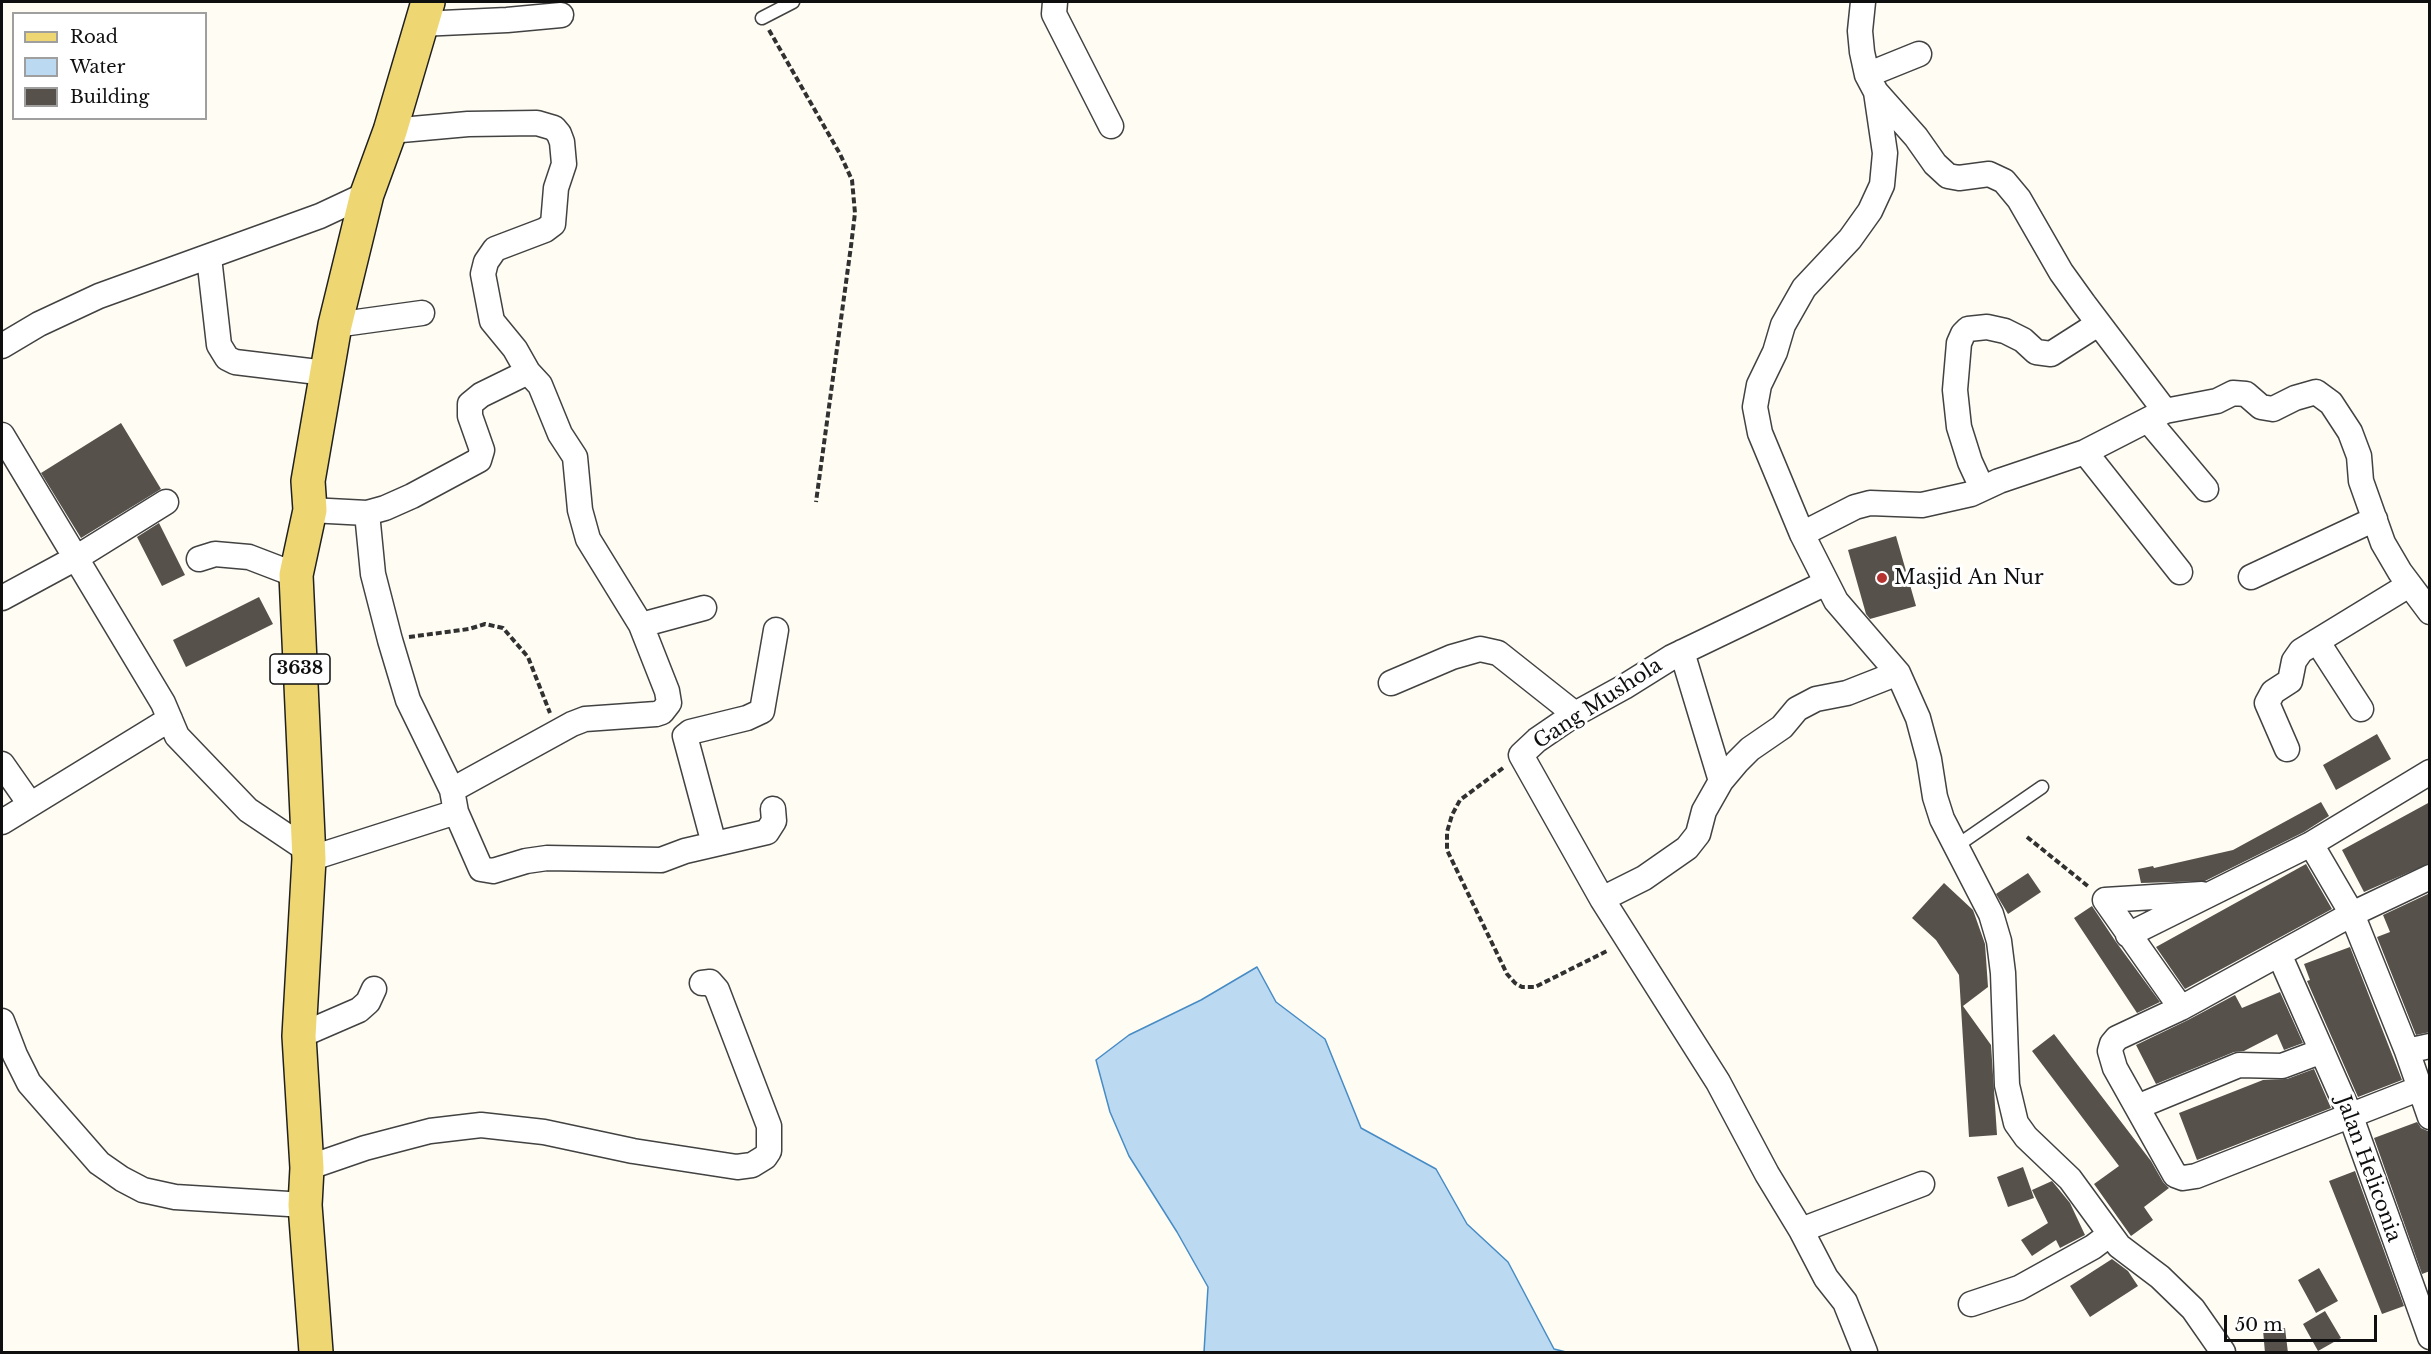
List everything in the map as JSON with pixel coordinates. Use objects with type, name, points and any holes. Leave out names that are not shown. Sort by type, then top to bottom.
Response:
[{"type":"main road","name":"3638","points":[[316,1353],[305,1204],[307,1168],[299,1036],[309,855],[296,575],[310,510],[308,481],[335,325],[367,194],[390,131],[424,13]]},
{"type":"street","points":[[1055,2],[1054,14],[1111,126]]},
{"type":"street","points":[[1863,2],[1860,31],[1885,153],[1882,185],[1870,211],[1857,230],[1804,288],[1783,324],[1775,352],[1759,385],[1755,407],[1760,433],[1802,534],[1836,601],[1898,673],[1918,718],[1929,759],[1935,796],[1955,847],[1991,914],[1999,941],[2007,1085],[2016,1123],[2026,1137],[2070,1179],[2109,1235],[2138,1262],[2160,1276],[2193,1309],[2223,1353]]},
{"type":"street","points":[[424,13],[507,20],[561,15]]},
{"type":"street","points":[[1872,83],[1919,54]]},
{"type":"street","points":[[1872,83],[1935,164],[1948,176],[1959,178],[1989,174],[2004,181],[2019,199],[2061,272],[2098,324],[2206,489]]},
{"type":"street","points":[[2,435],[163,703],[177,736],[248,810],[309,855],[454,801],[520,751],[572,724],[585,719],[656,714],[666,708],[669,703],[667,691],[641,625],[588,539],[580,510],[575,457],[560,434],[540,385],[492,321],[483,274],[486,262],[495,249],[545,230],[553,224],[556,188],[564,164],[559,134],[554,128],[537,123],[468,123],[390,131]]},
{"type":"street","points":[[5,335],[99,296],[320,216],[367,194]]},
{"type":"street","points":[[209,257],[219,345],[227,358],[235,362],[326,373]]},
{"type":"street","points":[[335,325],[422,313]]},
{"type":"street","points":[[1982,488],[1970,462],[1958,417],[1954,390],[1959,343],[1963,334],[1968,329],[1987,327],[2023,340],[2036,352],[2051,354],[2098,324]]},
{"type":"street","points":[[310,510],[368,513],[385,508],[479,460],[482,450],[470,416],[470,404],[481,395],[528,372]]},
{"type":"street","points":[[1802,534],[1855,507],[1870,503],[1922,505],[1971,494],[1982,488],[2085,452],[2157,416],[2217,401],[2233,393],[2246,394],[2261,406],[2273,409],[2295,398],[2316,392],[2331,403],[2350,432],[2359,456],[2361,481],[2384,543],[2409,585],[2430,612]]},
{"type":"street","points":[[2085,452],[2180,572]]},
{"type":"street","points":[[2,598],[76,558],[166,502]]},
{"type":"street","points":[[368,513],[373,574],[408,700],[454,801],[481,869],[493,871],[526,861],[547,858],[661,860],[714,844],[767,832],[774,821],[772,809]]},
{"type":"street","points":[[2251,577],[2375,519]]},
{"type":"street","points":[[199,559],[215,554],[249,557],[296,575]]},
{"type":"street","name":"Gang Mushola","points":[[1826,583],[1682,652],[1575,714],[1537,740],[1521,755],[1602,899],[1718,1082],[1826,1278],[1845,1302],[1865,1353]]},
{"type":"street","points":[[2287,749],[2267,703],[2272,692],[2290,681],[2294,662],[2301,651],[2409,585]]},
{"type":"street","points":[[641,625],[704,608]]},
{"type":"street","points":[[714,844],[685,736],[690,732],[747,718],[762,711],[776,630]]},
{"type":"street","points":[[2317,641],[2361,709]]},
{"type":"street","points":[[1391,683],[1452,657],[1480,649],[1498,653],[1575,714]]},
{"type":"street","points":[[1682,652],[1721,781]]},
{"type":"street","points":[[1602,899],[1644,878],[1687,848],[1698,834],[1704,811],[1721,781],[1737,762],[1782,727],[1797,709],[1816,699],[1847,693],[1898,673]]},
{"type":"street","points":[[2,822],[170,719]]},
{"type":"street","points":[[2,764],[30,804]]},
{"type":"street","points":[[2128,935],[2311,844],[2430,772]]},
{"type":"street","points":[[2311,844],[2352,914],[2421,1054],[2418,1089],[2430,1118]]},
{"type":"street","points":[[2418,1089],[2196,1176],[2183,1179],[2175,1175],[2111,1060],[2110,1051],[2117,1038],[2181,1008],[2352,914],[2430,877]]},
{"type":"street","points":[[2181,1008],[2105,900],[2212,893]]},
{"type":"street","name":"Jalan Heliconia","points":[[2279,954],[2420,1285],[2430,1336]]},
{"type":"street","points":[[307,1168],[365,1148],[430,1131],[481,1125],[544,1132],[633,1151],[737,1167],[752,1165],[765,1157],[769,1151],[769,1126],[717,990],[710,982],[702,983]]},
{"type":"street","points":[[299,1036],[359,1010],[368,1002],[374,990]]},
{"type":"street","points":[[2,1021],[29,1083],[99,1163],[122,1179],[143,1190],[175,1197],[305,1204]]},
{"type":"street","points":[[2137,1107],[2239,1065],[2282,1066],[2322,1051]]},
{"type":"street","points":[[1801,1230],[1922,1184]]},
{"type":"street","points":[[1971,1304],[2019,1288],[2093,1247],[2109,1235]]},
{"type":"lane","points":[[762,18],[793,2]]},
{"type":"lane","points":[[1955,847],[2042,786]]},
{"type":"path","points":[[762,18],[840,154],[852,180],[855,213],[816,502]]},
{"type":"path","points":[[390,640],[469,629],[485,624],[503,628],[528,657],[558,733]]},
{"type":"path","points":[[1521,755],[1460,800],[1447,832],[1447,850],[1507,974],[1522,987],[1535,987],[1629,940]]},
{"type":"path","points":[[2027,837],[2105,900]]},
{"type":"water","points":[[1257,967],[1276,1002],[1325,1039],[1361,1128],[1436,1169],[1467,1224],[1508,1262],[1554,1349],[1566,1352],[1204,1352],[1208,1287],[1177,1232],[1129,1156],[1110,1112],[1096,1060],[1129,1035],[1201,1000]]},
{"type":"building","points":[[121,423],[161,489],[81,538],[41,473]]},
{"type":"building","points":[[159,523],[185,575],[162,586],[137,537]]},
{"type":"building","name":"Masjid An Nur","points":[[1896,536],[1916,606],[1870,619],[1866,614],[1848,550]]},
{"type":"building","points":[[259,597],[273,624],[186,667],[173,640]]},
{"type":"building","points":[[2377,734],[2391,759],[2336,790],[2323,765]]},
{"type":"building","points":[[2321,802],[2329,816],[2304,832],[2205,881],[2141,883],[2138,869],[2153,866],[2154,868],[2233,850]]},
{"type":"building","points":[[2430,802],[2430,863],[2364,892],[2342,850]]},
{"type":"building","points":[[2306,864],[2332,909],[2185,989],[2156,947]]},
{"type":"building","points":[[2028,873],[2041,892],[2008,914],[1996,894]]},
{"type":"building","points":[[1944,883],[1973,910],[1985,944],[1988,987],[1963,1006],[1991,1045],[1997,1135],[1969,1137],[1959,975],[1936,940],[1912,918]]},
{"type":"building","points":[[2430,893],[2430,1032],[2416,1035],[2377,937],[2390,932],[2383,915]]},
{"type":"building","points":[[2092,906],[2160,1002],[2137,1013],[2074,918]]},
{"type":"building","points":[[2350,947],[2402,1080],[2358,1097],[2307,981],[2310,980],[2304,964]]},
{"type":"building","points":[[2280,992],[2303,1043],[2284,1050],[2277,1034],[2244,1051],[2234,1052],[2156,1084],[2136,1045],[2235,995],[2242,1008]]},
{"type":"building","points":[[2054,1034],[2169,1188],[2144,1207],[2153,1220],[2131,1236],[2094,1184],[2119,1166],[2032,1051]]},
{"type":"building","points":[[2314,1069],[2331,1108],[2197,1160],[2179,1113],[2263,1080],[2287,1079]]},
{"type":"building","points":[[2417,1122],[2421,1128],[2430,1132],[2430,1271],[2422,1274],[2374,1138]]},
{"type":"building","points":[[2023,1167],[2034,1198],[2008,1207],[1997,1177]]},
{"type":"building","points":[[2355,1171],[2404,1306],[2382,1314],[2329,1181]]},
{"type":"building","points":[[2052,1181],[2070,1203],[2085,1235],[2060,1248],[2056,1240],[2032,1256],[2021,1240],[2048,1223],[2032,1190]]},
{"type":"building","points":[[2112,1259],[2128,1271],[2138,1286],[2090,1317],[2070,1286]]},
{"type":"building","points":[[2319,1268],[2338,1301],[2316,1313],[2298,1280]]},
{"type":"building","points":[[2325,1311],[2341,1338],[2318,1351],[2303,1324]]},
{"type":"building","points":[[2285,1328],[2288,1353],[2265,1353],[2263,1330]]},
{"type":"place","name":"Masjid An Nur","points":[[1882,578]]}]
